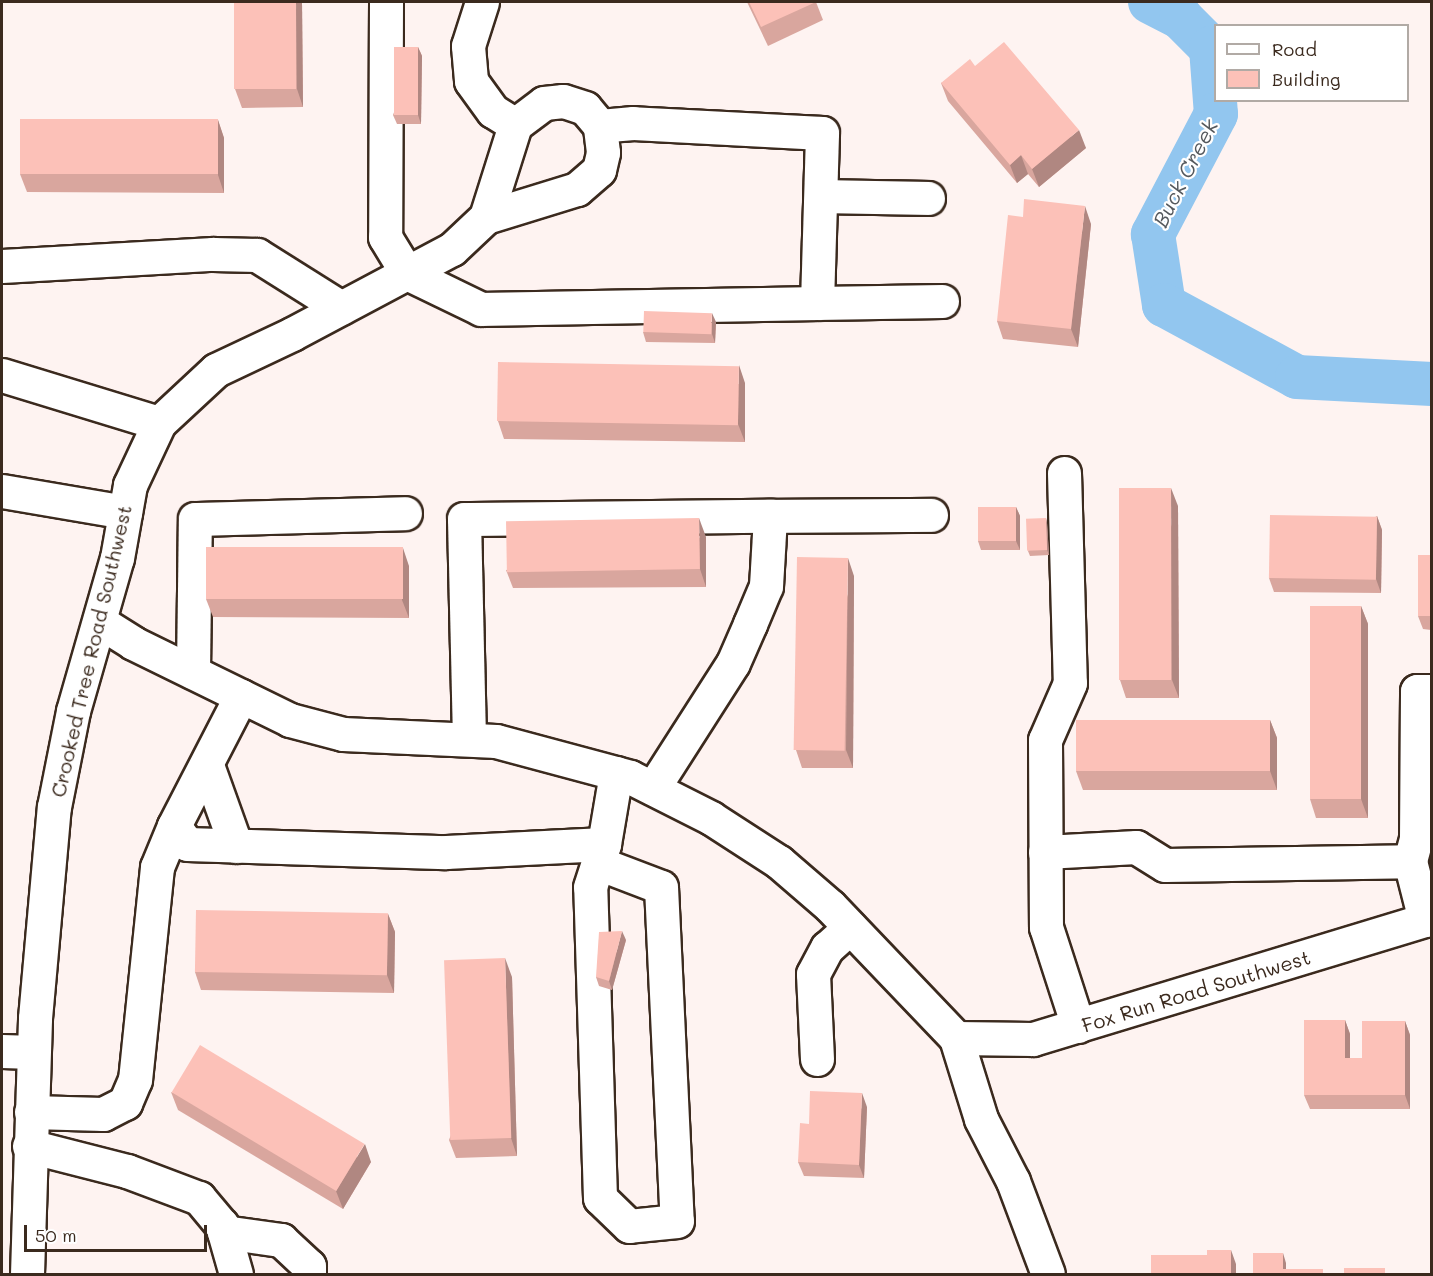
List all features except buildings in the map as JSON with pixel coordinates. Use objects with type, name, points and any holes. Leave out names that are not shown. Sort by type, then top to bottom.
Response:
[{"type":"street","points":[[386,2],[385,237],[407,273],[481,309],[942,301]]},
{"type":"street","points":[[482,2],[468,45],[471,81],[493,111],[515,125],[544,103],[563,101],[585,108],[600,126],[633,123],[822,133],[817,303]]},
{"type":"street","name":"Crooked Tree Road Southwest","points":[[486,217],[515,125]]},
{"type":"street","name":"Crooked Tree Road Southwest","points":[[27,1275],[31,1112],[17,1052],[54,807],[73,711],[99,622],[130,486],[159,423],[216,369],[341,308],[452,249],[486,217],[577,189],[599,170],[603,152],[600,126]]},
{"type":"street","points":[[820,196],[928,198]]},
{"type":"street","points":[[2,266],[213,254],[257,255],[341,308]]},
{"type":"street","points":[[2,375],[159,423]]},
{"type":"street","points":[[1064,472],[1070,683],[1045,740],[1046,927],[1078,1026]]},
{"type":"street","points":[[2,491],[125,512]]},
{"type":"street","points":[[193,672],[195,519],[405,513]]},
{"type":"street","points":[[653,788],[734,663],[766,586],[770,516]]},
{"type":"street","points":[[469,739],[465,519],[931,516]]},
{"type":"street","points":[[99,622],[290,720],[343,734],[495,741],[616,773],[653,788],[711,818],[779,862],[850,927],[956,1038],[981,1119],[1012,1180],[1048,1275]]},
{"type":"street","points":[[1428,919],[1419,844],[1417,692],[1431,691]]},
{"type":"street","points":[[31,1112],[103,1114],[125,1103],[135,1080],[157,867],[174,826],[242,696]]},
{"type":"street","points":[[207,765],[236,846]]},
{"type":"street","points":[[174,826],[187,844],[446,852],[601,853],[661,887],[677,1221],[629,1226],[600,1198],[590,887],[601,853],[616,773]]},
{"type":"street","points":[[1045,852],[1136,847],[1165,865],[1419,844]]},
{"type":"street","name":"Fox Run Road Southwest","points":[[956,1038],[1033,1039],[1428,919]]},
{"type":"street","points":[[817,1059],[813,974],[827,948],[850,927]]},
{"type":"street","points":[[29,1146],[127,1171],[198,1198],[224,1232],[236,1275]]},
{"type":"street","points":[[224,1232],[281,1240],[309,1266],[309,1275]]},
{"type":"waterway","name":"Buck Creek","points":[[1150,2],[1181,18],[1211,48],[1214,88]]},
{"type":"waterway","name":"Buck Creek","points":[[1215,102],[1216,114],[1153,234],[1164,305],[1297,377],[1432,384]]}]
